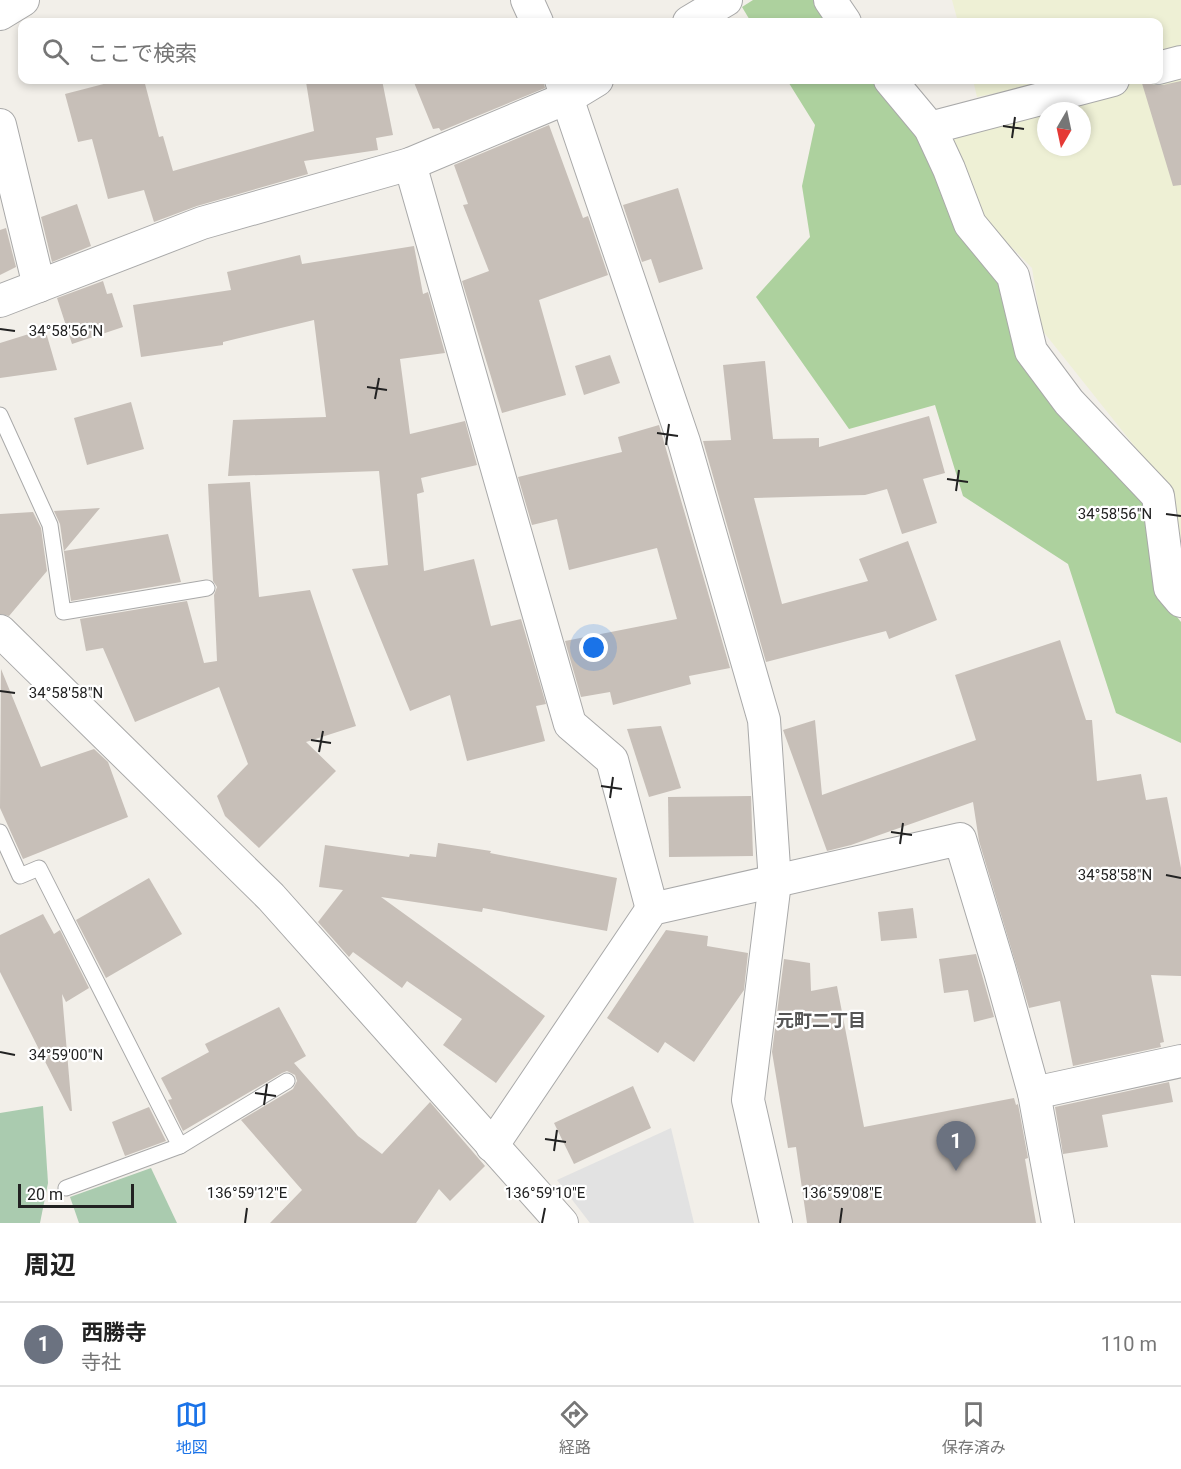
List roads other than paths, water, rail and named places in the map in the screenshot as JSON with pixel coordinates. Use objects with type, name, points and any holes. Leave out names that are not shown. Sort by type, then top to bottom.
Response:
[{"type":"street","points":[[0,14],[23,0]]},
{"type":"street","points":[[527,0],[535,18]]},
{"type":"street","points":[[696,18],[726,0]]},
{"type":"street","points":[[830,0],[842,18]]},
{"type":"street","points":[[1163,67],[1181,62]]},
{"type":"street","points":[[0,301],[202,223],[410,164],[565,88],[581,84]]},
{"type":"street","points":[[893,84],[930,128],[970,224],[1013,276],[1031,351],[1069,402],[1158,496],[1170,588],[1181,601]]},
{"type":"street","points":[[930,128],[1098,84]]},
{"type":"street","points":[[565,88],[684,442],[764,720],[776,882],[748,1100],[776,1223]]},
{"type":"street","points":[[0,125],[39,285]]},
{"type":"street","points":[[410,164],[570,724],[612,760],[652,909]]},
{"type":"street","points":[[0,631],[271,897],[562,1223]]},
{"type":"street","points":[[492,1146],[652,909],[960,840],[1034,1093],[1058,1223]]},
{"type":"street","points":[[1034,1093],[1181,1061]]},
{"type":"lane","points":[[0,415],[50,525],[63,612],[207,588]]},
{"type":"lane","points":[[0,832],[20,876],[39,868],[180,1146]]},
{"type":"lane","points":[[66,1188],[180,1146],[287,1081]]},
{"type":"place","name":"西勝寺","points":[[956,1171]]},
{"type":"district","name":"元町二丁目","points":[[821,1021]]}]
